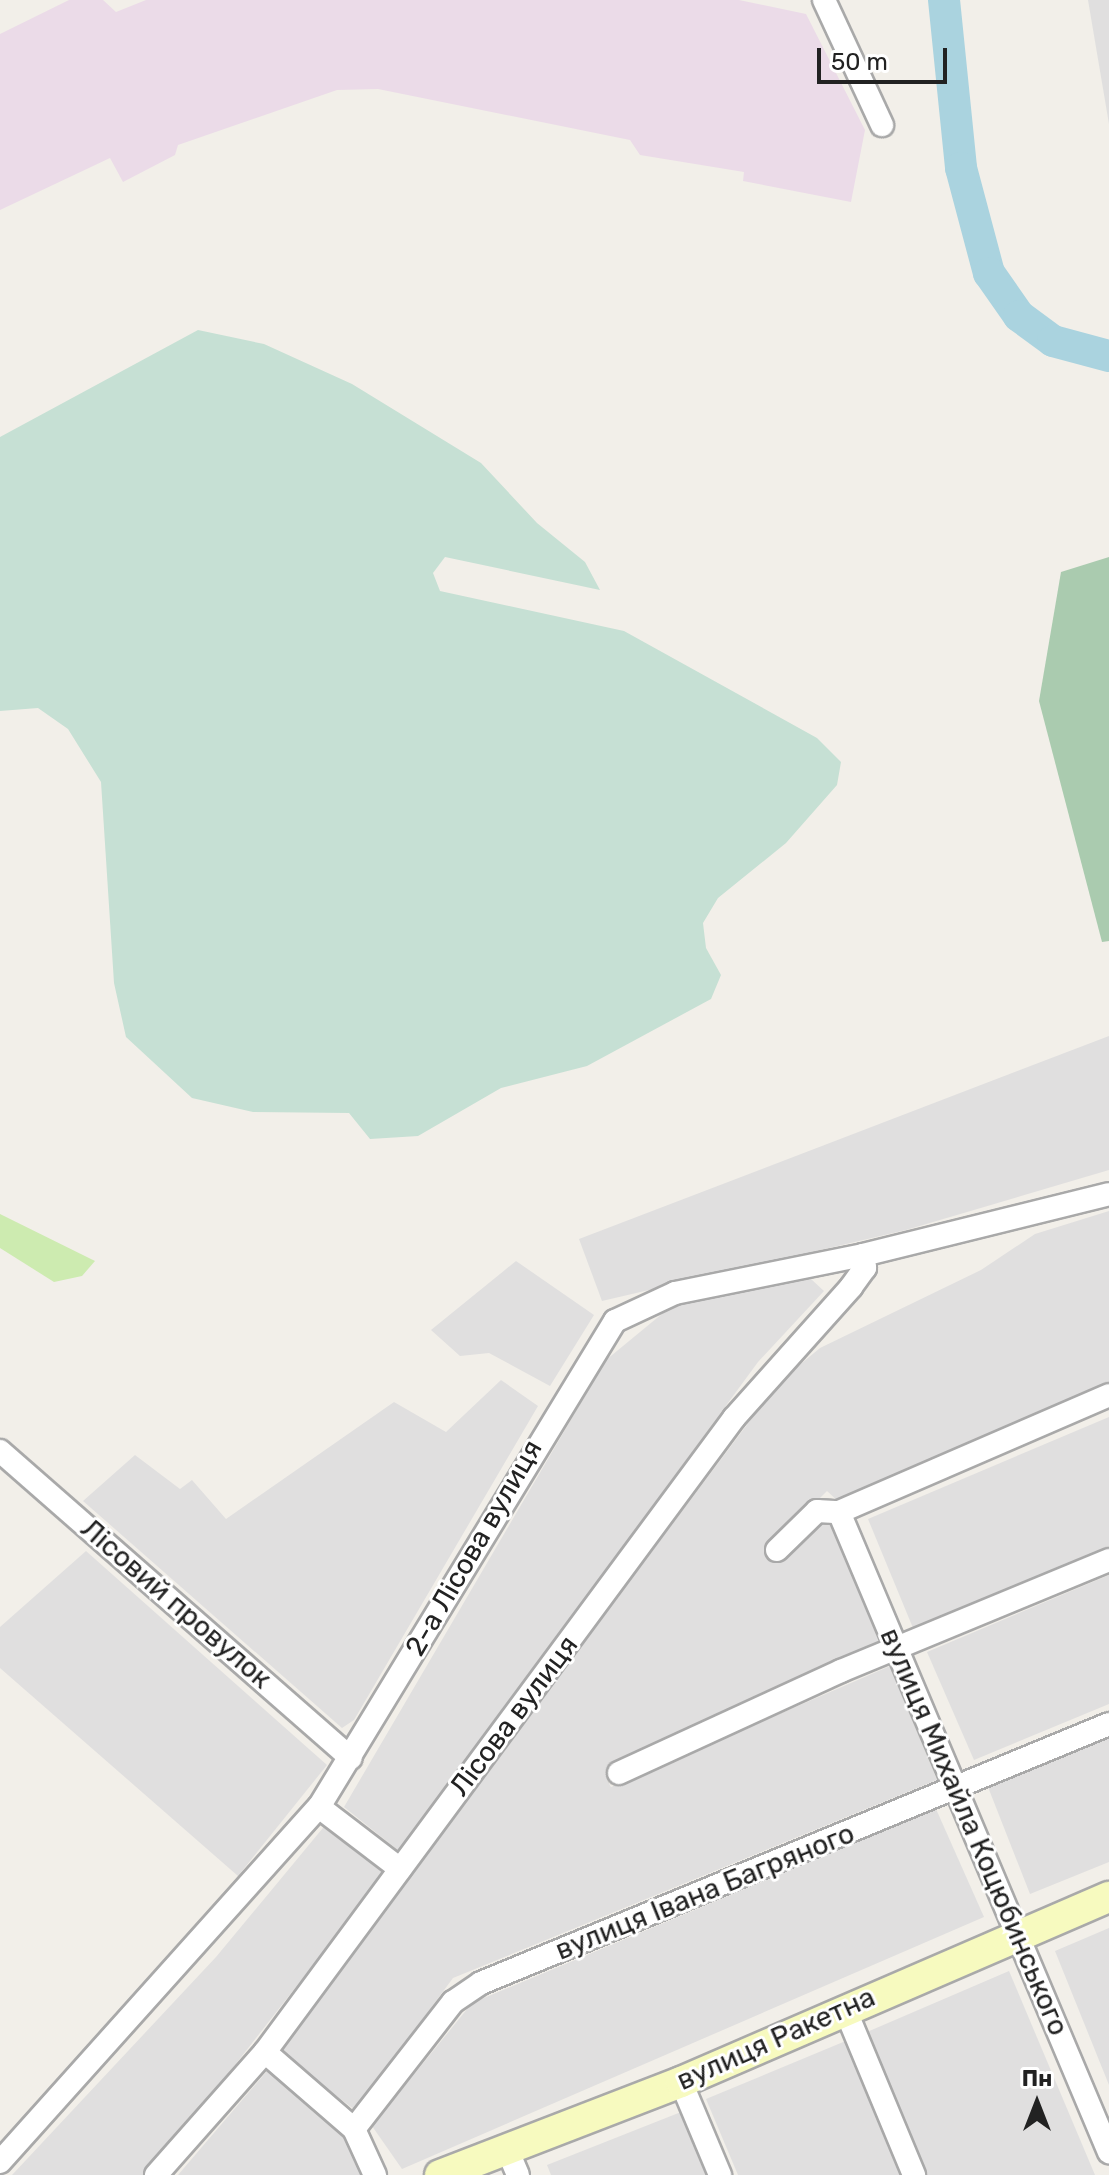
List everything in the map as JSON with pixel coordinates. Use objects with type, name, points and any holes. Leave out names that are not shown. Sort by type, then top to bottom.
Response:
[{"type":"street","points":[[824,0],[882,125]]},
{"type":"street","name":"2-а Лісова вулиця","points":[[0,2162],[319,1807],[351,1758],[558,1405],[615,1321],[675,1293],[863,1255],[1109,1194]]},
{"type":"street","name":"Лісова вулиця","points":[[156,2175],[265,2052],[734,1418],[851,1287],[865,1268],[863,1255]]},
{"type":"street","points":[[777,1550],[811,1514],[839,1512],[1109,1395]]},
{"type":"street","name":"Лісовий провулок","points":[[0,1451],[351,1758]]},
{"type":"street","name":"вулиця Михайла Коцюбинського","points":[[839,1512],[1109,2152]]},
{"type":"street","points":[[619,1773],[897,1648],[1109,1560]]},
{"type":"street","name":"вулиця Івана Багряного","points":[[354,2129],[464,1992],[957,1790],[1109,1724]]},
{"type":"street","points":[[319,1807],[400,1869]]},
{"type":"street","name":"вулиця Ракетна","points":[[440,2175],[512,2162],[845,2009],[1109,1897]]},
{"type":"street","points":[[845,2009],[914,2175]]},
{"type":"street","points":[[265,2052],[354,2129],[375,2175]]},
{"type":"street","points":[[681,2082],[720,2175]]},
{"type":"shaded area","points":[[69,0],[103,0],[116,12],[146,0],[739,0],[806,14],[865,130],[851,202],[743,181],[744,172],[640,155],[630,140],[378,89],[337,90],[178,145],[175,155],[123,182],[110,158],[0,210],[0,34]]},
{"type":"shaded area","points":[[1088,0],[1109,0],[1109,124]]},
{"type":"shaded area","points":[[1109,1036],[1109,1170],[906,1230],[602,1301],[579,1239]]},
{"type":"shaded area","points":[[1109,1211],[1109,1386],[840,1503],[827,1491],[767,1551],[824,1519],[833,1527],[882,1643],[623,1759],[607,1780],[611,1787],[890,1666],[937,1780],[453,1978],[355,2110],[277,2051],[779,1382],[820,1348],[981,1270],[1035,1234]]},
{"type":"shaded area","points":[[516,1261],[594,1315],[550,1386],[489,1353],[460,1356],[431,1330]]},
{"type":"shaded area","points":[[811,1279],[824,1291],[758,1362],[399,1851],[344,1807],[606,1360],[674,1304]]},
{"type":"shaded area","points":[[501,1380],[538,1406],[354,1720],[342,1728],[83,1501],[135,1455],[180,1489],[192,1480],[226,1519],[394,1402],[446,1432]]},
{"type":"shaded area","points":[[1109,1417],[1109,1546],[913,1628],[868,1519]]},
{"type":"shaded area","points":[[86,1551],[327,1765],[238,1876],[0,1668],[0,1627]]},
{"type":"shaded area","points":[[1109,1575],[1109,1704],[974,1760],[927,1652]]},
{"type":"shaded area","points":[[1109,1736],[1109,1862],[1030,1894],[988,1787]]},
{"type":"shaded area","points":[[936,1809],[984,1917],[402,2169],[372,2126],[472,2003]]},
{"type":"shaded area","points":[[327,1823],[388,1869],[149,2175],[12,2175],[216,1957]]},
{"type":"shaded area","points":[[1109,1928],[1109,2085],[1055,1951]]},
{"type":"shaded area","points":[[1009,1971],[1095,2175],[927,2175],[867,2032]]},
{"type":"shaded area","points":[[848,2040],[904,2175],[738,2175],[706,2099]]},
{"type":"shaded area","points":[[267,2071],[339,2127],[363,2175],[178,2175]]},
{"type":"shaded area","points":[[681,2112],[708,2175],[551,2175],[547,2165]]},
{"type":"green space","points":[[198,330],[264,344],[352,384],[481,463],[537,523],[585,562],[600,590],[445,557],[433,573],[440,591],[624,631],[817,738],[841,762],[837,785],[786,843],[718,898],[703,923],[706,948],[721,975],[711,999],[587,1066],[501,1088],[418,1136],[370,1139],[349,1113],[253,1112],[192,1098],[126,1037],[114,983],[101,782],[68,729],[38,708],[0,711],[0,437]]},
{"type":"green space","points":[[1109,557],[1109,941],[1102,942],[1039,701],[1061,572]]},
{"type":"green space","points":[[0,1214],[95,1261],[82,1276],[54,1282],[0,1248]]},
{"type":"waterway","points":[[944,0],[961,168],[989,273],[1019,316],[1053,341],[1109,356]]}]
